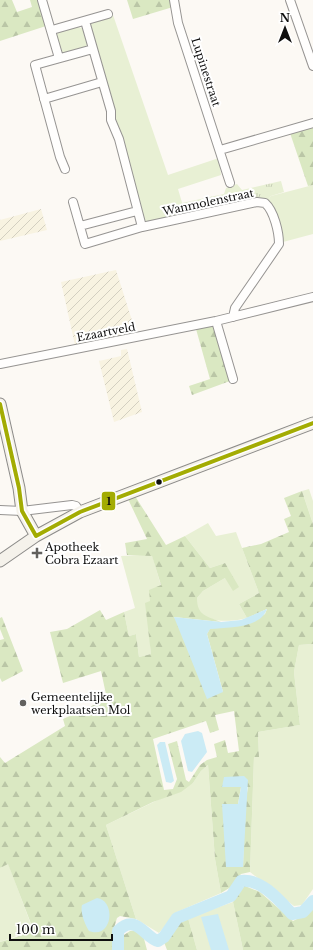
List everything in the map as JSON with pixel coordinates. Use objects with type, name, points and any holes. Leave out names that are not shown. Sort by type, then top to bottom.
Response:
[{"type":"main road","points":[[0,404],[19,488],[22,511],[36,536]]},
{"type":"main road","points":[[0,561],[36,536],[80,512],[313,423]]},
{"type":"street","points":[[42,0],[59,58]]},
{"type":"street","name":"Lupinestraat","points":[[174,0],[178,24],[230,183]]},
{"type":"street","points":[[290,0],[313,66]]},
{"type":"street","points":[[52,30],[108,14]]},
{"type":"street","points":[[85,21],[111,111],[111,120],[118,139],[142,227]]},
{"type":"street","points":[[65,169],[60,157],[35,65],[93,49]]},
{"type":"street","points":[[44,99],[102,82]]},
{"type":"street","points":[[220,150],[313,123]]},
{"type":"street","name":"Wanmolenstraat","points":[[73,202],[85,244],[142,227],[257,202],[265,203],[269,206],[279,239],[277,248],[239,302],[233,317]]},
{"type":"street","points":[[80,226],[137,211]]},
{"type":"street","name":"Ezaartveld","points":[[0,364],[216,321],[313,297]]},
{"type":"street","points":[[216,321],[233,379]]},
{"type":"street","points":[[0,510],[22,511],[72,505],[76,506],[80,512]]},
{"type":"shaded area","points":[[41,209],[47,230],[0,241],[0,220]]},
{"type":"shaded area","points":[[116,270],[136,333],[75,345],[61,282]]},
{"type":"shaded area","points":[[127,349],[142,412],[114,422],[99,361],[121,356],[121,350]]},
{"type":"green space","points":[[0,0],[12,0],[17,12],[32,7],[30,0],[38,0],[46,26],[0,41]]},
{"type":"green space","points":[[127,0],[170,0],[173,7],[133,19]]},
{"type":"green space","points":[[113,15],[168,175],[219,158],[221,175],[178,189],[186,216],[147,223],[144,219],[88,23]]},
{"type":"green space","points":[[76,27],[82,28],[88,41],[87,45],[74,52],[67,53],[60,51],[57,34],[60,31]]},
{"type":"green space","points":[[313,126],[313,185],[308,186],[290,133]]},
{"type":"green space","points":[[281,181],[284,192],[271,196],[267,201],[261,198],[186,216],[182,203],[224,194],[226,188],[237,184],[242,190]]},
{"type":"green space","points":[[313,185],[313,234],[283,242],[282,231],[277,214],[271,204],[267,201],[271,196]]},
{"type":"green space","points":[[213,325],[230,381],[192,395],[189,386],[210,379],[196,329]]},
{"type":"green space","points":[[309,489],[313,501],[313,524],[302,491]]},
{"type":"green space","points":[[302,491],[313,524],[313,644],[299,645],[294,672],[300,725],[258,732],[259,757],[254,757],[250,872],[241,874],[231,887],[221,893],[215,859],[208,765],[201,771],[193,783],[181,792],[153,802],[106,825],[136,919],[120,916],[117,918],[114,928],[113,950],[0,950],[0,942],[20,936],[33,929],[8,864],[0,868],[0,757],[5,763],[65,726],[63,719],[107,699],[101,671],[63,683],[50,632],[67,629],[100,610],[106,620],[124,612],[129,636],[136,634],[139,657],[151,654],[145,603],[150,601],[149,590],[161,585],[152,556],[127,555],[125,543],[147,539],[128,499],[135,496],[166,545],[185,536],[210,568],[225,563],[239,587],[233,591],[225,578],[203,591],[197,598],[197,604],[201,612],[207,617],[221,622],[174,617],[223,692],[207,634],[210,628],[239,625],[252,621],[265,614],[267,609],[247,618],[239,604],[259,593],[242,548],[261,544],[289,532],[284,519],[291,516],[284,498]],"holes":[[[234,711],[239,751],[228,753],[225,740],[214,744],[217,757],[207,760],[200,765],[189,782],[186,780],[177,741],[168,744],[177,779],[173,789],[164,790],[153,739],[206,721],[210,733],[219,730],[215,715]],[[241,787],[248,787],[245,805],[243,866],[222,804],[238,804]]]},
{"type":"green space","points":[[208,523],[216,536],[236,532],[259,593],[239,604],[247,618],[227,621],[212,619],[200,613],[197,608],[197,598],[203,591],[225,578],[225,563],[210,568],[185,536]]},
{"type":"green space","points":[[152,555],[161,586],[150,601],[149,629],[151,654],[139,657],[136,634],[129,636],[124,612],[135,608],[121,556]]},
{"type":"green space","points":[[2,617],[23,671],[2,682],[0,678],[0,640],[4,639],[0,629],[0,618]]},
{"type":"green space","points":[[313,644],[313,889],[302,905],[294,906],[250,872],[254,757],[259,757],[258,732],[300,725],[294,672],[299,645]]},
{"type":"green space","points":[[208,765],[215,859],[221,893],[177,912],[159,933],[136,919],[106,825],[193,783],[201,771]]},
{"type":"green space","points":[[8,863],[33,930],[0,942],[0,868]]},
{"type":"green space","points":[[245,886],[260,892],[293,921],[305,915],[313,908],[313,950],[243,950],[233,902],[240,888]]},
{"type":"green space","points":[[233,902],[243,950],[197,950],[188,918]]},
{"type":"green space","points":[[188,918],[197,950],[167,950],[164,942],[180,923]]},
{"type":"green space","points":[[138,930],[143,935],[147,950],[123,950],[124,935],[130,931]]},
{"type":"water","points":[[267,609],[263,616],[250,624],[210,629],[207,634],[223,692],[207,699],[174,617],[221,622],[241,620]]},
{"type":"water","points":[[198,731],[202,733],[207,752],[192,772],[188,771],[181,741],[185,734]]},
{"type":"water","points":[[160,742],[165,742],[174,781],[171,783],[166,782],[157,745]]},
{"type":"water","points":[[244,776],[248,780],[243,867],[226,867],[222,804],[238,804],[241,787],[222,787],[224,777]]},
{"type":"water","points":[[97,898],[103,901],[107,906],[109,919],[103,930],[97,932],[89,931],[83,918],[82,905]]},
{"type":"water","points":[[218,914],[229,950],[211,950],[201,917]]},
{"type":"waterway","points":[[118,950],[118,931],[124,926],[130,924],[135,925],[158,941],[164,937],[177,918],[231,896],[241,881],[256,883],[263,887],[276,897],[292,914],[303,912],[313,901]]},
{"type":"transit line","name":"1","points":[[0,404],[19,488],[22,511],[36,536],[80,512],[313,423]]},
{"type":"place","name":"Apotheek Cobra Ezaart","points":[[37,553]]},
{"type":"place","name":"Gemeentelijke werkplaatsen Mol","points":[[23,703]]}]
